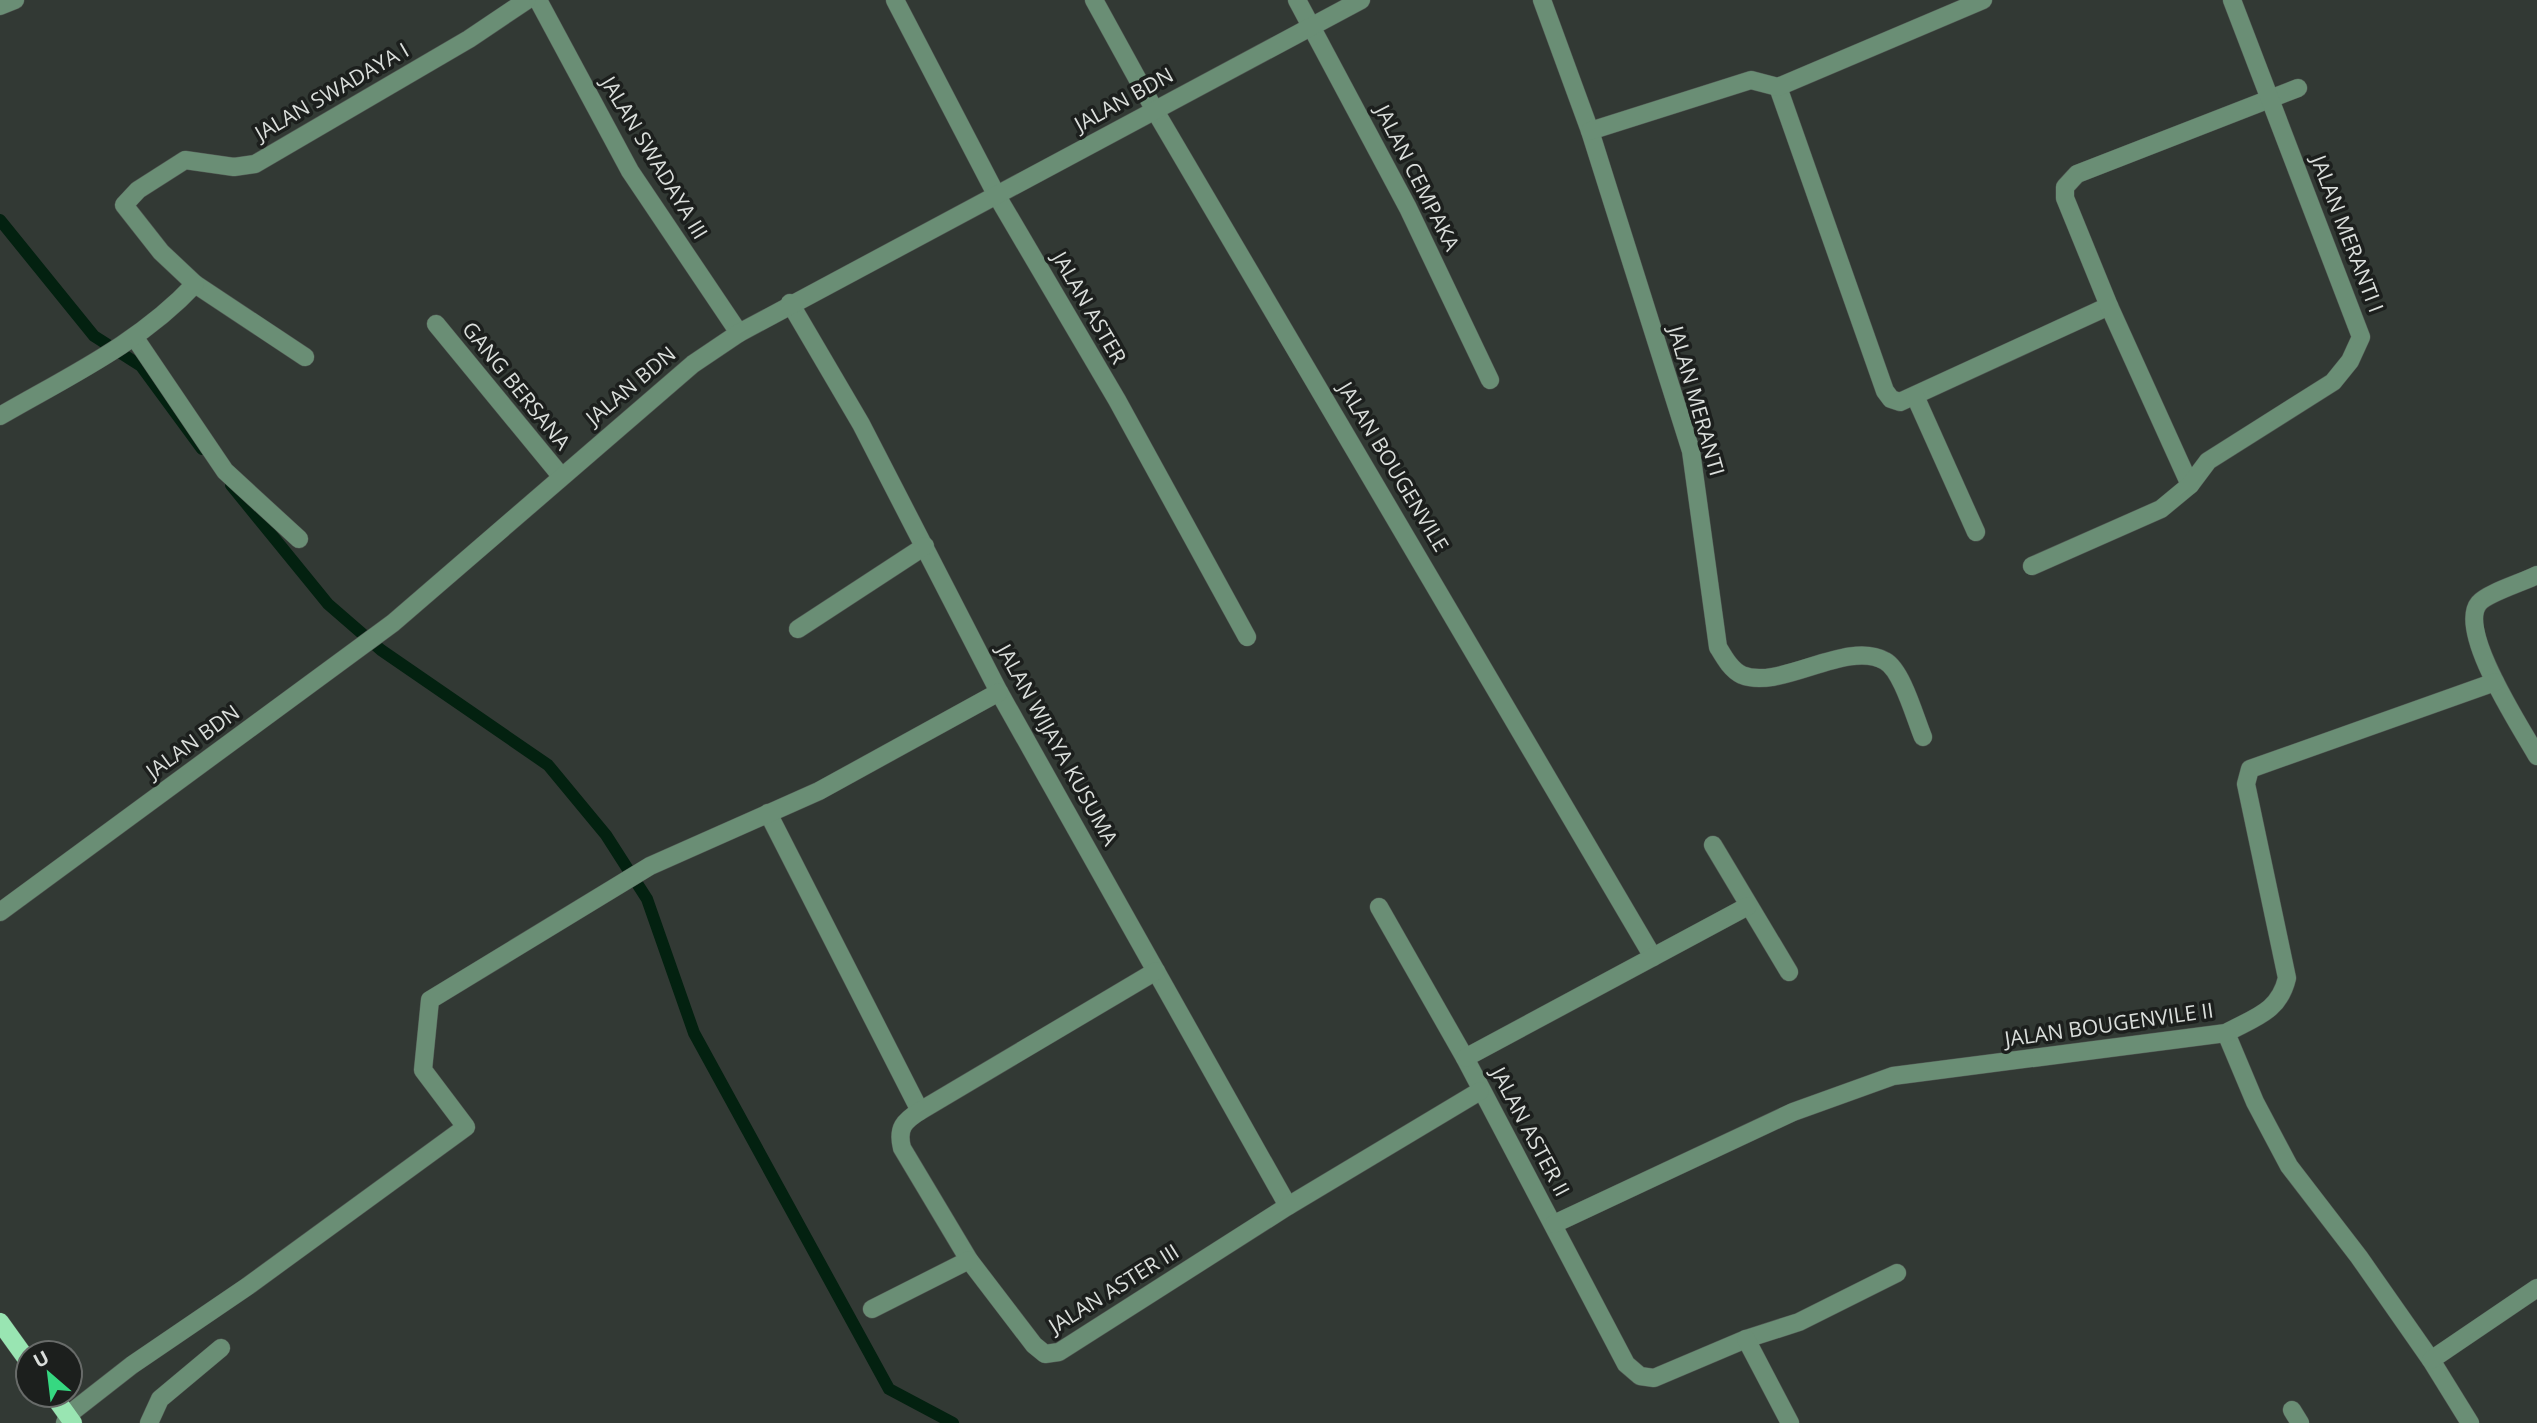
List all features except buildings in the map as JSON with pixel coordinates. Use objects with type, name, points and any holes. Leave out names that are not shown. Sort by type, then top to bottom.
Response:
[{"type":"main road","points":[[0,1322],[14,1342]]},
{"type":"street","points":[[0,6],[15,0]]},
{"type":"street","name":"JALAN SWADAYA I","points":[[195,284],[162,252],[124,205],[138,190],[185,160],[234,167],[255,164],[469,39],[527,0]]},
{"type":"street","name":"JALAN SWADAYA III","points":[[538,0],[630,171],[738,333]]},
{"type":"street","name":"JALAN ASTER","points":[[895,0],[997,196],[1117,400],[1247,637]]},
{"type":"street","name":"JALAN BOUGENVILE","points":[[1094,0],[1154,109],[1653,957]]},
{"type":"street","name":"JALAN CEMPAKA","points":[[1297,0],[1408,208],[1490,380]]},
{"type":"street","name":"JALAN BDN","points":[[0,912],[393,623],[692,364],[738,333],[789,303],[997,196],[1154,109],[1361,0]]},
{"type":"street","name":"JALAN MERANTI","points":[[1542,0],[1590,131],[1691,451],[1718,646],[1728,663],[1743,675],[1768,676],[1861,656],[1884,660],[1897,674],[1923,737]]},
{"type":"street","points":[[1590,131],[1751,80],[1778,87],[1983,0]]},
{"type":"street","name":"JALAN MERANTI I","points":[[2032,566],[2161,509],[2190,485],[2208,461],[2333,382],[2350,361],[2361,337],[2232,0]]},
{"type":"street","points":[[1778,87],[1885,391],[1891,399],[1900,402],[1915,396],[2109,306]]},
{"type":"street","points":[[2190,485],[2109,306],[2065,198],[2065,187],[2077,174],[2298,88]]},
{"type":"street","points":[[0,416],[122,346],[195,284],[305,357]]},
{"type":"street","name":"JALAN WIJAYA KUSUMA","points":[[789,303],[861,424],[999,692],[1288,1206]]},
{"type":"street","name":"GANG BERSANA","points":[[436,324],[561,476]]},
{"type":"street","points":[[122,346],[225,471],[299,539]]},
{"type":"street","points":[[1915,396],[1976,532]]},
{"type":"street","points":[[798,629],[925,546]]},
{"type":"street","points":[[2537,575],[2479,602],[2474,612],[2475,636],[2495,682],[2537,756]]},
{"type":"street","name":"JALAN BOUGENVILE II","points":[[1554,1224],[1793,1112],[1893,1076],[2226,1032],[2276,1004],[2282,998],[2287,978],[2246,785],[2250,769],[2495,682]]},
{"type":"street","points":[[69,1420],[132,1366],[248,1286],[466,1128],[423,1070],[430,1000],[650,866],[819,791],[999,692]]},
{"type":"street","points":[[768,813],[920,1111]]},
{"type":"street","points":[[1713,845],[1789,972]]},
{"type":"street","points":[[1465,1058],[1748,906]]},
{"type":"street","name":"JALAN ASTER II","points":[[1379,907],[1465,1058],[1626,1364],[1640,1376],[1654,1378],[1746,1339]]},
{"type":"street","name":"JALAN ASTER III","points":[[1156,971],[903,1122],[899,1136],[902,1148],[969,1260],[1034,1345],[1045,1354],[1059,1352],[1288,1206],[1480,1091]]},
{"type":"street","points":[[2226,1032],[2255,1102],[2289,1166],[2359,1256],[2431,1360],[2470,1423]]},
{"type":"street","points":[[872,1310],[969,1260]]},
{"type":"street","points":[[1790,1423],[1746,1339],[1799,1322],[1897,1273]]},
{"type":"street","points":[[2431,1360],[2537,1288]]},
{"type":"street","points":[[149,1423],[160,1399],[221,1348]]},
{"type":"waterway","points":[[0,220],[94,336],[141,366],[202,449]]},
{"type":"waterway","points":[[231,485],[328,604],[381,650],[548,765],[606,835],[647,899],[694,1033],[889,1389],[953,1423]]}]
